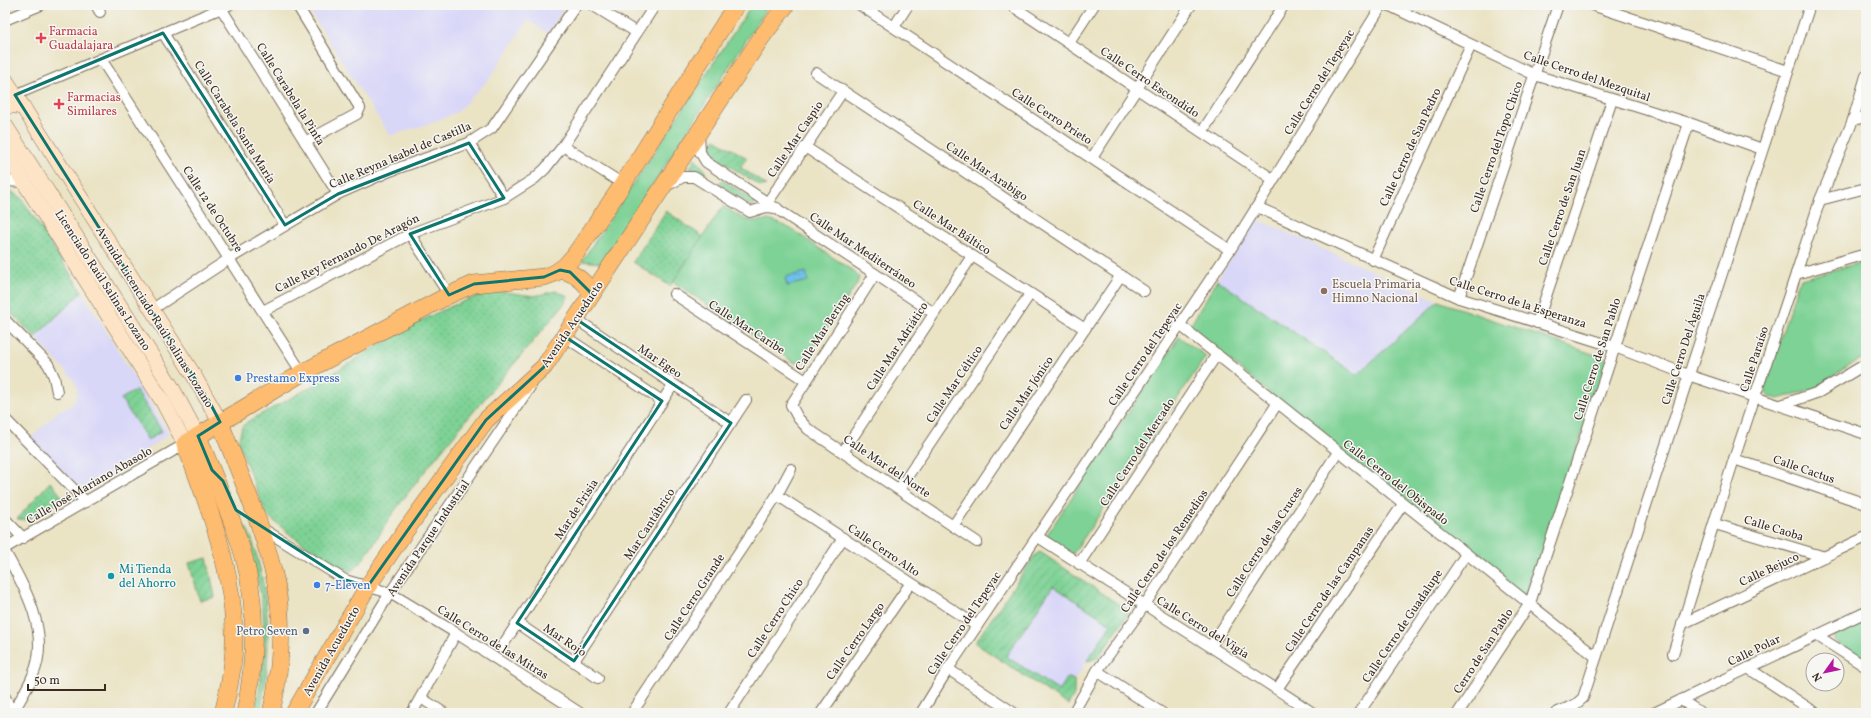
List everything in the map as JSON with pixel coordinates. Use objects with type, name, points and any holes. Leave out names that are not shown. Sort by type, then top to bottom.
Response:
[{"type":"main road","points":[[192,440],[302,372],[449,295],[474,284],[544,277],[560,270],[574,256],[623,184],[736,5]]},
{"type":"main road","name":"Avenida Acueducto","points":[[294,713],[368,586],[406,530],[486,420],[544,367],[762,37],[786,5]]},
{"type":"main road","name":"Avenida Licenciado Raúl Salinas Lozano","points":[[5,79],[14,100],[194,374],[220,422],[259,526],[276,582],[280,629],[279,672],[271,713]]},
{"type":"main road","points":[[5,108],[14,105],[14,100]]},
{"type":"main road","name":"Licenciado Raúl Salinas Lozano","points":[[5,126],[171,386],[192,440]]},
{"type":"main road","points":[[5,152],[163,402],[192,440],[212,470],[240,544],[247,573],[253,617],[253,658],[245,713]]},
{"type":"main road","points":[[574,256],[577,264],[585,272],[597,276],[605,275]]},
{"type":"main road","points":[[560,270],[570,272],[583,281],[592,294]]},
{"type":"main road","points":[[192,440],[202,490],[219,544],[233,610],[234,662],[223,713]]},
{"type":"main road","points":[[212,470],[220,476],[236,510],[241,515],[259,526]]},
{"type":"street","points":[[5,20],[41,5]]},
{"type":"street","points":[[297,5],[360,108],[357,114],[306,142]]},
{"type":"street","name":"Calle Reyna Isabel de Castilla","points":[[151,310],[229,259],[338,194],[390,171],[469,143],[496,123],[576,5]]},
{"type":"street","points":[[592,5],[636,32]]},
{"type":"street","name":"Calle Rey Fernando De Aragón","points":[[263,311],[410,234],[504,198],[534,179],[545,169],[564,146],[636,32],[655,5]]},
{"type":"street","name":"Calle Cerro Prieto","points":[[860,5],[1230,250]]},
{"type":"street","name":"Calle Cerro Escondido","points":[[1011,5],[1274,180]]},
{"type":"street","points":[[1069,43],[1094,5]]},
{"type":"street","points":[[1092,158],[1191,5]]},
{"type":"street","points":[[1202,132],[1284,5]]},
{"type":"street","name":"Calle Cerro del Tepeyac","points":[[921,713],[948,669],[1230,250],[1382,5]]},
{"type":"street","name":"Calle Cerro del Mezquital","points":[[1388,5],[1534,75],[1689,123],[1762,149]]},
{"type":"street","name":"Calle Cerro del Topo Chico","points":[[1459,298],[1558,5]]},
{"type":"street","points":[[1592,5],[1788,71]]},
{"type":"street","name":"Calle Cerro Del Águila","points":[[1556,713],[1583,698],[1810,5]]},
{"type":"street","points":[[894,27],[906,6]]},
{"type":"street","points":[[14,100],[101,59],[225,7]]},
{"type":"street","name":"Calle Carabela la Pinta","points":[[225,7],[338,194]]},
{"type":"street","name":"Calle Carabela Santa María","points":[[163,33],[285,225]]},
{"type":"street","name":"Calle Cerro de San Pedro","points":[[1373,260],[1471,45]]},
{"type":"street","name":"Calle 12 de Octubre","points":[[101,59],[302,372]]},
{"type":"street","name":"Calle Mar Arabigo","points":[[816,72],[1144,291]]},
{"type":"street","name":"Calle Paraíso","points":[[1673,654],[1715,524],[1734,459],[1820,200],[1853,120],[1866,76]]},
{"type":"street","name":"Calle Mar Caspio","points":[[768,202],[843,91]]},
{"type":"street","name":"Calle Cerro de San Juan","points":[[1537,323],[1612,100]]},
{"type":"street","points":[[1853,120],[1866,117]]},
{"type":"street","name":"Calle Cerro de San Pablo","points":[[1530,603],[1689,123]]},
{"type":"street","name":"Calle Mar Mediterráneo","points":[[699,133],[702,156],[706,162],[934,313]]},
{"type":"street","points":[[469,143],[504,198]]},
{"type":"street","points":[[564,146],[623,184]]},
{"type":"street","name":"Calle Mar Báltico","points":[[805,147],[1085,329]]},
{"type":"street","points":[[708,186],[719,170]]},
{"type":"street","points":[[663,188],[680,178],[688,176],[696,178],[750,212],[766,207],[777,208]]},
{"type":"street","points":[[5,181],[24,182]]},
{"type":"street","points":[[1820,200],[1866,188]]},
{"type":"street","name":"Calle Cerro de la Esperanza","points":[[1257,207],[1459,298],[1615,347],[1688,375],[1866,434]]},
{"type":"street","points":[[410,234],[449,295]]},
{"type":"street","points":[[1796,274],[1866,254]]},
{"type":"street","name":"Calle Mar Adriático","points":[[843,452],[972,256]]},
{"type":"street","name":"Calle Mar Bering","points":[[791,405],[875,274]]},
{"type":"street","name":"Calle Mar Jónico","points":[[953,526],[1121,276]]},
{"type":"street","name":"Calle Mar Caribe","points":[[674,294],[806,381]]},
{"type":"street","name":"Calle Mar Céltico","points":[[899,489],[1030,294]]},
{"type":"street","name":"Mar Egeo","points":[[576,319],[731,423]]},
{"type":"street","points":[[5,320],[48,364],[54,377],[57,392]]},
{"type":"street","name":"Calle Cerro del Obispado","points":[[1180,326],[1596,657]]},
{"type":"street","points":[[564,336],[662,401]]},
{"type":"street","name":"Calle Cerro del Mercado","points":[[1079,564],[1217,354]]},
{"type":"street","points":[[1781,405],[1819,392],[1866,364]]},
{"type":"street","name":"Avenida Parque Industrial","points":[[316,713],[390,593],[544,367]]},
{"type":"street","name":"Mar de Frisia","points":[[501,648],[673,385]]},
{"type":"street","name":"Mar Cantábrico","points":[[574,661],[746,400]]},
{"type":"street","name":"Calle Cerro de los Remedios","points":[[1072,713],[1098,671],[1144,606],[1277,404]]},
{"type":"street","name":"Calle Mar del Norte","points":[[791,405],[802,423],[977,542]]},
{"type":"street","points":[[5,419],[86,502]]},
{"type":"street","name":"Calle José Mariano Abasolo","points":[[5,548],[192,440]]},
{"type":"street","name":"Calle Cerro de las Cruces","points":[[1211,646],[1338,452]]},
{"type":"street","name":"Calle Cactus","points":[[1734,459],[1866,504]]},
{"type":"street","name":"Calle Cerro Grande","points":[[632,713],[776,495],[791,469]]},
{"type":"street","name":"Calle Cerro Alto","points":[[776,495],[844,538],[910,584],[977,626]]},
{"type":"street","name":"Calle Cerro de las Campanas","points":[[1277,689],[1403,504]]},
{"type":"street","points":[[5,519],[23,538]]},
{"type":"street","name":"Calle Caoba","points":[[1715,524],[1825,557]]},
{"type":"street","name":"Calle Cerro de las Mitras","points":[[259,526],[345,580],[390,593],[456,633],[580,713]]},
{"type":"street","name":"Calle Cerro del Vigía","points":[[1038,537],[1144,606],[1211,646],[1313,713]]},
{"type":"street","name":"Calle Bejuco","points":[[1682,624],[1866,537]]},
{"type":"street","name":"Calle Cerro Chico","points":[[729,713],[844,538]]},
{"type":"street","points":[[5,552],[30,600],[36,620],[39,640],[38,659],[34,675],[12,713]]},
{"type":"street","name":"Calle Cerro de Guadalupe","points":[[1359,713],[1466,554]]},
{"type":"street","name":"Calle Cerro Largo","points":[[821,713],[910,584]]},
{"type":"street","name":"Cerro de San Pablo","points":[[1458,713],[1530,603]]},
{"type":"street","name":"Calle Polar","points":[[1654,713],[1866,612]]},
{"type":"street","name":"Mar Rojo","points":[[517,623],[598,678]]},
{"type":"street","points":[[412,713],[456,633]]},
{"type":"street","points":[[1816,635],[1866,668]]},
{"type":"street","points":[[1748,668],[1816,713]]},
{"type":"street","points":[[948,669],[1014,713]]},
{"type":"street","points":[[1098,671],[1162,713]]},
{"type":"street","points":[[5,697],[12,713]]},
{"type":"street","points":[[421,698],[444,713]]},
{"type":"street","points":[[1681,700],[1701,713]]},
{"type":"highlighted area","points":[[163,33],[285,225],[338,194],[469,143],[504,198],[410,234],[449,295],[474,284],[544,277],[560,270],[570,272],[592,294],[576,319],[731,423],[574,661],[517,623],[662,401],[564,336],[544,367],[486,420],[368,586],[345,580],[236,510],[223,481],[212,470],[198,436],[220,422],[209,401],[15,95]]},
{"type":"shaded area","points":[[306,5],[566,5],[548,33],[528,20],[490,78],[457,112],[434,122],[390,136]]},
{"type":"shaded area","name":"Escuela Primaria Himno Nacional","points":[[1257,219],[1438,301],[1357,375],[1217,280]]},
{"type":"shaded area","points":[[82,292],[169,434],[94,485],[84,488],[78,486],[31,438],[60,410],[70,407],[76,399],[77,386],[73,379],[35,337]]},
{"type":"shaded area","points":[[1040,552],[1126,609],[1127,615],[1098,658],[1087,661],[1074,680],[1074,695],[1068,705],[975,643],[1035,555]]},
{"type":"green space","points":[[752,5],[769,5],[602,263],[582,261]]},
{"type":"green space","points":[[715,139],[747,158],[740,167],[766,185],[760,186],[713,155],[710,148]]},
{"type":"green space","points":[[695,158],[705,170],[706,174],[689,169]]},
{"type":"green space","points":[[723,180],[754,201],[755,204],[751,206],[720,185],[720,182]]},
{"type":"green space","points":[[5,192],[12,192],[22,199],[82,292],[35,337],[5,307]]},
{"type":"green space","points":[[723,206],[744,219],[754,221],[769,220],[791,229],[853,271],[859,277],[857,284],[805,361],[795,363],[673,282]]},
{"type":"green space","points":[[666,211],[703,237],[670,286],[633,262]]},
{"type":"green space","points":[[1866,261],[1866,356],[1851,364],[1816,388],[1778,399],[1770,397],[1766,393],[1765,387],[1797,286],[1801,279]]},
{"type":"green space","points":[[1217,280],[1357,375],[1438,301],[1607,359],[1526,600],[1189,328]]},
{"type":"green space","points":[[498,291],[534,296],[556,291],[568,296],[564,304],[412,488],[393,513],[367,554],[355,568],[350,571],[342,569],[292,536],[266,514],[238,442],[242,427],[247,422],[309,388],[410,326],[475,297]]},
{"type":"green space","points":[[1179,337],[1206,356],[1073,554],[1046,536]]},
{"type":"green space","points":[[136,390],[162,431],[148,440],[121,399]]},
{"type":"green space","points":[[50,482],[60,494],[61,501],[27,520],[17,519]]},
{"type":"green space","points":[[239,520],[247,528],[251,537],[262,576],[265,596],[268,655],[264,694],[260,713],[255,713],[262,666],[264,635],[262,603],[255,570]]},
{"type":"green space","points":[[1040,552],[1126,609],[1127,615],[1098,658],[1087,661],[1111,624],[1053,586],[1006,656],[1059,691],[1067,678],[1074,680],[1074,695],[1068,705],[975,643],[1035,555]]},
{"type":"green space","points":[[207,558],[215,597],[200,601],[189,563]]},
{"type":"green space","points":[[1866,617],[1866,661],[1834,640],[1834,633]]},
{"type":"water","points":[[806,272],[808,281],[787,286],[785,277]]},
{"type":"place","name":"Farmacia Guadalajara","points":[[41,38]]},
{"type":"place","name":"Farmacias Similares","points":[[59,104]]},
{"type":"place","name":"Escuela Primaria Himno Nacional","points":[[1324,291]]},
{"type":"place","name":"Prestamo Express","points":[[238,378]]},
{"type":"place","name":"Mi Tienda del Ahorro","points":[[111,576]]},
{"type":"place","name":"7-Eleven","points":[[317,585]]},
{"type":"place","name":"Petro Seven","points":[[306,631]]}]
